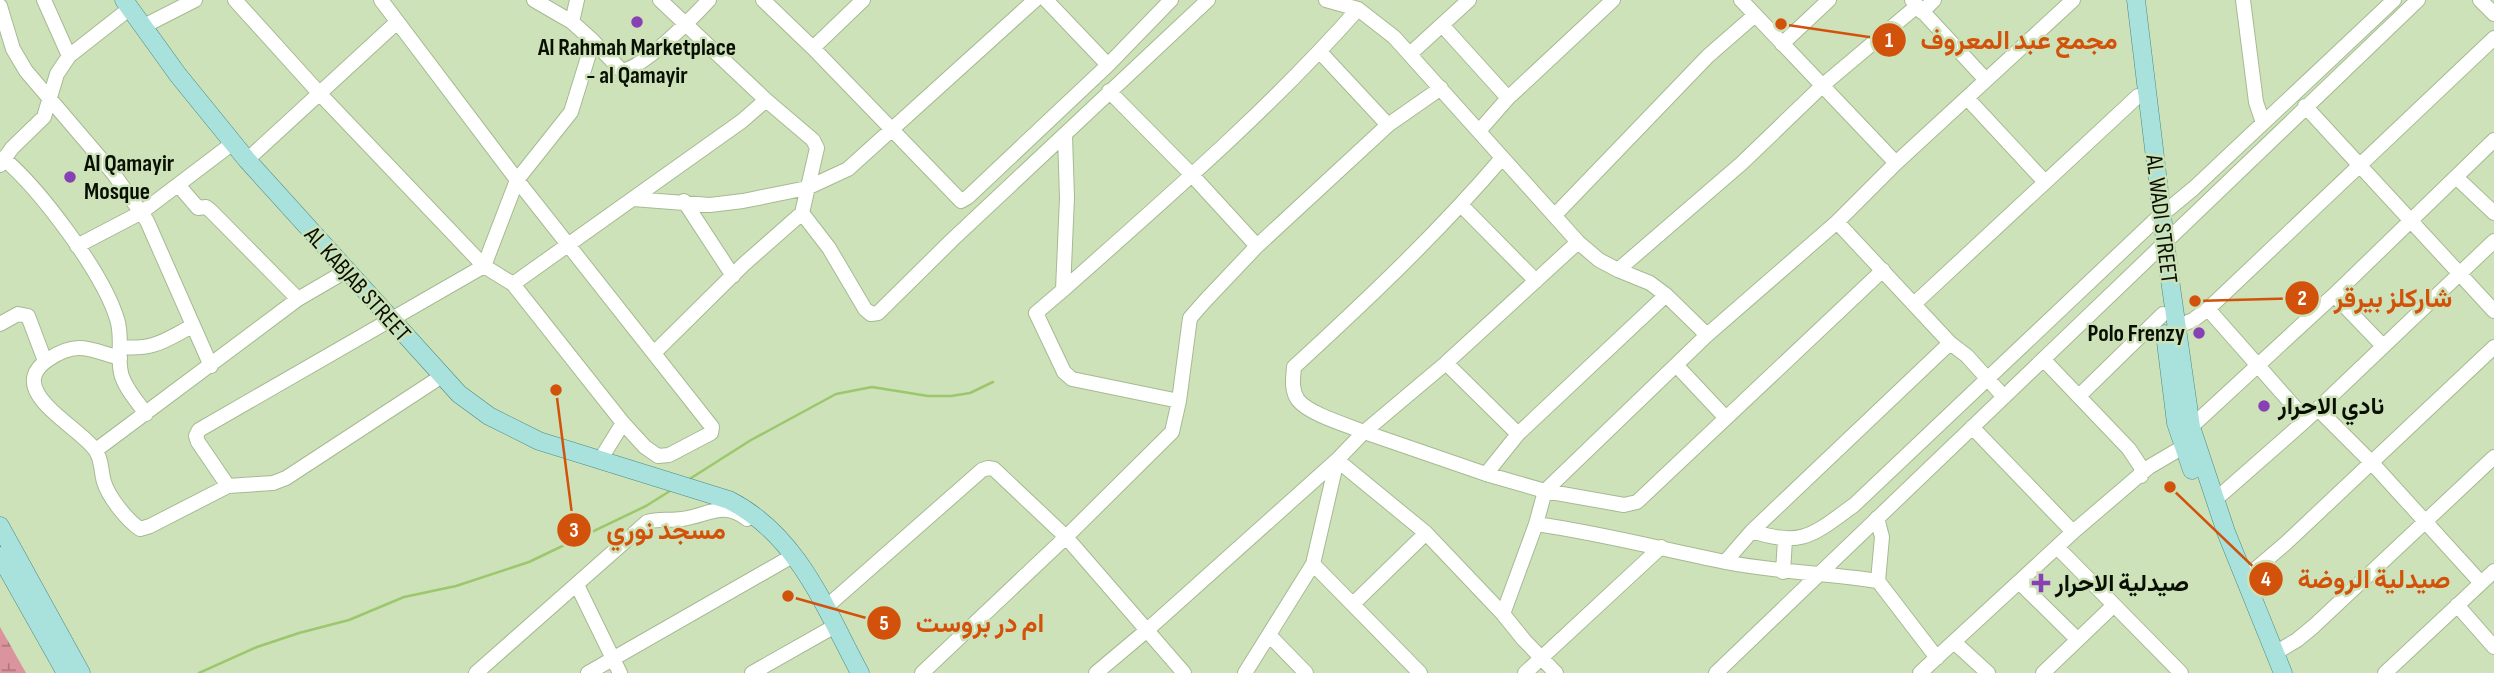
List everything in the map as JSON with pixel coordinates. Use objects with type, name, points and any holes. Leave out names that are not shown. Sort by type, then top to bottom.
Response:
[{"type":"main road","name":"AL WADI STREET","points":[[2126,0],[2138,96],[2191,427],[2215,500],[2283,673]]},
{"type":"main road","name":"AL WADI STREET","points":[[2136,0],[2157,218]]},
{"type":"main road","name":"AL KABJAB STREET","points":[[127,5],[247,160],[459,394],[489,416],[539,442],[712,494],[753,514],[776,534],[793,559],[825,608],[860,673]]},
{"type":"main road","name":"AL WADI STREET","points":[[2161,247],[2163,314],[2176,423],[2270,673]]},
{"type":"main road","points":[[0,526],[81,673]]},
{"type":"main road","points":[[0,556],[66,673]]},
{"type":"street","points":[[44,0],[69,56]]},
{"type":"street","points":[[142,27],[195,0]]},
{"type":"street","points":[[235,0],[320,94],[484,266],[513,284],[645,447],[658,456],[669,455],[713,430],[517,180],[381,0]]},
{"type":"street","points":[[534,0],[572,22],[621,70],[626,71],[685,26],[709,0]]},
{"type":"street","points":[[572,22],[577,0]]},
{"type":"street","points":[[654,353],[802,212],[816,144],[685,26],[660,0]]},
{"type":"street","points":[[763,0],[961,201],[1108,65],[1154,6],[1171,0]]},
{"type":"street","points":[[813,48],[863,0]]},
{"type":"street","points":[[634,199],[710,205],[732,202],[807,188],[848,169],[1035,0]]},
{"type":"street","points":[[1046,0],[1108,65]]},
{"type":"street","points":[[802,212],[829,248],[865,309],[871,314],[878,313],[1208,0]]},
{"type":"street","points":[[1326,0],[1358,9],[1394,37],[1577,242],[1618,271],[1650,282],[1707,335]]},
{"type":"street","points":[[1410,54],[1442,25],[1452,6],[1469,0]]},
{"type":"street","points":[[1479,131],[1508,98],[1613,0]]},
{"type":"street","points":[[1741,0],[1896,163]]},
{"type":"street","points":[[1782,44],[1829,0]]},
{"type":"street","points":[[1618,271],[1742,163],[1823,85],[1917,6],[1934,0]]},
{"type":"street","points":[[1503,614],[1536,524],[1545,491],[1707,335],[1837,222],[1896,163],[2073,0]]},
{"type":"street","points":[[2243,0],[2256,102],[2263,123]]},
{"type":"street","points":[[1752,531],[1776,540],[1810,536],[1854,505],[2157,218],[2194,188],[2394,0]]},
{"type":"street","points":[[1716,673],[2418,0]]},
{"type":"street","points":[[2480,0],[2494,14]]},
{"type":"street","points":[[127,5],[69,56],[57,74],[44,117],[2,162],[35,189],[77,246],[114,311],[119,328],[123,380],[146,414]]},
{"type":"street","points":[[4,6],[17,56],[142,212],[211,366]]},
{"type":"street","points":[[1917,6],[1986,80]]},
{"type":"street","points":[[1179,401],[1066,376],[1036,313],[1192,175],[1320,52],[1358,9]]},
{"type":"street","points":[[1555,215],[1708,56],[1755,15]]},
{"type":"street","points":[[247,160],[396,23]]},
{"type":"street","points":[[1442,25],[1508,98]]},
{"type":"street","points":[[2176,327],[2193,320],[2208,309],[2494,38]]},
{"type":"street","points":[[228,486],[198,442],[196,436],[199,430],[484,266],[517,180],[571,112],[593,41]]},
{"type":"street","points":[[1320,52],[1388,125]]},
{"type":"street","points":[[922,673],[1172,432],[1190,318],[1257,246],[1388,125],[1440,88]]},
{"type":"street","points":[[1110,91],[1257,246]]},
{"type":"street","points":[[1914,304],[2138,96]]},
{"type":"street","points":[[1967,98],[2045,182]]},
{"type":"street","points":[[513,284],[743,121],[766,100]]},
{"type":"street","points":[[2305,106],[2494,311]]},
{"type":"street","points":[[1063,290],[1067,198],[1065,136]]},
{"type":"street","points":[[2191,427],[2494,140]]},
{"type":"street","points":[[77,246],[142,212],[233,143]]},
{"type":"street","points":[[1502,158],[1461,205],[1362,305],[1294,367],[1292,384],[1297,399],[1308,408],[1364,432],[1486,474],[1545,491],[1625,505],[1637,502],[1884,270]]},
{"type":"street","points":[[2456,177],[2494,213]]},
{"type":"street","points":[[178,186],[198,208],[206,207],[211,211],[298,299]]},
{"type":"street","points":[[684,201],[733,276]]},
{"type":"street","points":[[1461,205],[1536,281]]},
{"type":"street","points":[[1837,222],[2004,397]]},
{"type":"street","points":[[2215,500],[2318,409],[2494,241]]},
{"type":"street","points":[[1096,673],[1337,460],[1364,432],[1446,363],[1577,242]]},
{"type":"street","points":[[96,450],[298,299],[346,271]]},
{"type":"street","points":[[1486,474],[1518,434],[1667,295]]},
{"type":"street","points":[[2333,295],[2383,346]]},
{"type":"street","points":[[2208,309],[2306,420]]},
{"type":"street","points":[[0,324],[18,314],[28,316],[45,361]]},
{"type":"street","points":[[2079,396],[2163,314]]},
{"type":"street","points":[[192,326],[154,346],[120,352],[73,347],[65,349],[45,361],[34,374],[35,390],[57,416],[96,450],[105,485],[133,524],[140,529],[228,486],[273,483],[286,478],[442,376]]},
{"type":"street","points":[[1725,562],[1752,531],[1950,343]]},
{"type":"street","points":[[2245,578],[2494,347]]},
{"type":"street","points":[[2043,359],[2133,454],[2141,467],[2141,476]]},
{"type":"street","points":[[1446,363],[1518,434]]},
{"type":"street","points":[[1677,366],[1725,417]]},
{"type":"street","points":[[2318,409],[2372,463],[2481,583]]},
{"type":"street","points":[[600,460],[623,423]]},
{"type":"street","points":[[1972,427],[2073,532]]},
{"type":"street","points":[[1918,446],[1934,463]]},
{"type":"street","points":[[1920,673],[2073,532],[2159,460],[2185,452]]},
{"type":"street","points":[[2275,653],[2314,626],[2494,457]]},
{"type":"street","points":[[1337,460],[1426,533],[1556,673]]},
{"type":"street","points":[[1245,673],[1313,565],[1337,460]]},
{"type":"street","points":[[825,608],[982,470],[988,468],[994,470],[1066,537],[1184,673]]},
{"type":"street","points":[[476,673],[647,522],[656,519],[681,520],[722,509],[741,514],[793,559],[588,673]]},
{"type":"street","points":[[1877,518],[1882,537],[1878,581],[1937,658]]},
{"type":"street","points":[[1536,524],[1590,531],[1725,562],[1783,572],[1837,575],[1878,581]]},
{"type":"street","points":[[1353,604],[1426,533]]},
{"type":"street","points":[[1783,572],[1785,539]]},
{"type":"street","points":[[1525,673],[1661,547]]},
{"type":"street","points":[[2057,547],[2181,673]]},
{"type":"street","points":[[1313,565],[1420,673]]},
{"type":"street","points":[[2393,670],[2494,571]]},
{"type":"street","points":[[2019,582],[2077,639]]},
{"type":"street","points":[[577,585],[620,673]]},
{"type":"street","points":[[2043,673],[2114,605]]},
{"type":"street","points":[[2457,605],[2493,642]]},
{"type":"street","points":[[752,673],[835,626]]},
{"type":"street","points":[[1270,636],[1306,673]]},
{"type":"street","points":[[1954,642],[1988,673]]},
{"type":"green space","points":[[0,627],[26,673],[0,673]]},
{"type":"waterway","points":[[688,480],[751,440],[836,394],[872,387],[928,396],[951,396],[970,393],[993,382]]},
{"type":"waterway","points":[[199,673],[257,647],[349,620],[404,597],[456,586],[529,562],[646,506],[673,489]]},
{"type":"place","name":"Al Rahmah Marketplace - al Qamayir","points":[[637,22]]},
{"type":"place","name":"مجمع عبد المعروف","points":[[1781,24]]},
{"type":"place","name":"Al Qamayir Mosque","points":[[70,177]]},
{"type":"place","name":"شاركلز بيرقر","points":[[2195,301]]},
{"type":"place","name":"Polo Frenzy","points":[[2199,333]]},
{"type":"place","name":"مسجد نوري","points":[[556,390]]},
{"type":"place","name":"نادي الاحرار","points":[[2264,406]]},
{"type":"place","name":"صيدلية الروضة","points":[[2170,487]]},
{"type":"place","name":"صيدلية الاحرار","points":[[2041,583]]},
{"type":"place","name":"ام در بروست","points":[[788,596]]}]
